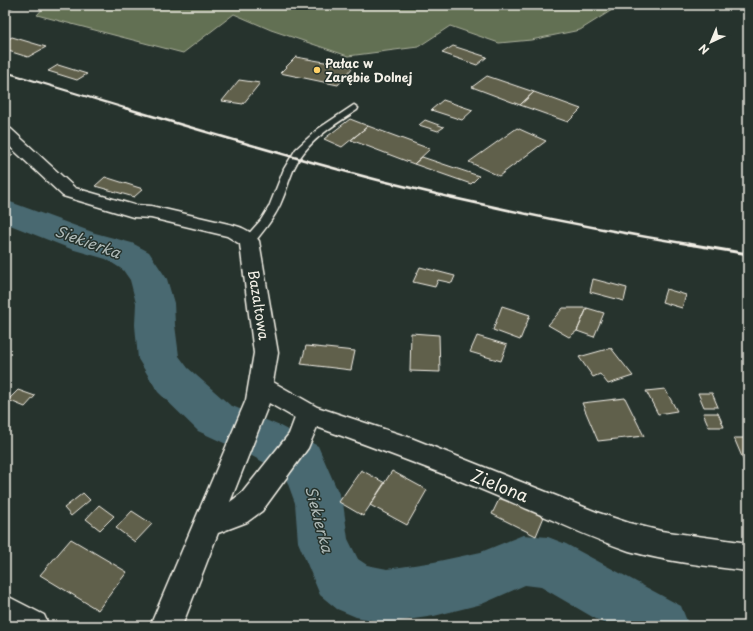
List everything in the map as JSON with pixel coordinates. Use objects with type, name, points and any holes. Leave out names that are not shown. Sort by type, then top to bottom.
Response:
[{"type":"street","points":[[5,133],[69,192],[133,211],[152,212],[233,231],[249,241]]},
{"type":"street","name":"Bazaltowa","points":[[166,626],[224,486],[260,393],[266,353],[249,241]]},
{"type":"street","name":"Zielona","points":[[260,393],[309,414],[402,446],[508,488],[595,525],[630,537],[661,544],[748,557]]},
{"type":"street","points":[[208,523],[237,512],[252,502],[300,440],[309,414]]},
{"type":"street","points":[[5,610],[33,626]]},
{"type":"lane","points":[[249,241],[262,227],[277,200],[294,157],[313,138],[354,108]]},
{"type":"green space","points":[[46,5],[620,5],[580,30],[531,40],[499,43],[450,26],[418,47],[348,56],[271,30],[234,14],[183,53],[37,15]]},
{"type":"building","points":[[5,5],[17,5],[5,11]]},
{"type":"building","points":[[12,37],[46,47],[28,57],[5,50],[5,41]]},
{"type":"building","points":[[453,46],[487,57],[477,65],[442,53]]},
{"type":"building","name":"Pałac w Zarębie Dolnej","points":[[296,57],[353,67],[338,85],[280,73]]},
{"type":"building","points":[[58,65],[87,74],[77,80],[48,71]]},
{"type":"building","points":[[487,76],[534,92],[520,105],[472,87]]},
{"type":"building","points":[[239,80],[260,83],[243,104],[222,101]]},
{"type":"building","points":[[534,92],[581,109],[568,122],[520,105]]},
{"type":"building","points":[[443,100],[473,110],[462,120],[431,110]]},
{"type":"building","points":[[350,119],[368,126],[342,147],[324,139]]},
{"type":"building","points":[[425,120],[444,127],[438,131],[419,125]]},
{"type":"building","points":[[368,126],[430,149],[414,164],[351,140]]},
{"type":"building","points":[[517,128],[546,141],[499,176],[469,162]]},
{"type":"building","points":[[5,151],[13,155],[5,160]]},
{"type":"building","points":[[422,157],[479,176],[471,184],[414,164]]},
{"type":"building","points":[[105,177],[143,189],[134,197],[95,186]]},
{"type":"building","points":[[420,267],[455,276],[452,283],[438,280],[435,287],[413,282]]},
{"type":"building","points":[[593,279],[627,288],[624,301],[590,292]]},
{"type":"building","points":[[666,289],[686,295],[682,308],[662,302]]},
{"type":"building","points":[[502,306],[530,315],[520,340],[493,330]]},
{"type":"building","points":[[563,308],[587,308],[577,331],[569,337],[548,325]]},
{"type":"building","points":[[587,308],[604,313],[594,337],[577,331]]},
{"type":"building","points":[[411,333],[439,335],[440,372],[410,371]]},
{"type":"building","points":[[477,336],[507,345],[501,361],[470,352]]},
{"type":"building","points":[[306,346],[355,351],[351,370],[301,364]]},
{"type":"building","points":[[611,348],[633,376],[608,384],[600,374],[593,377],[579,357]]},
{"type":"building","points":[[665,389],[677,411],[658,414],[646,391]]},
{"type":"building","points":[[18,390],[35,396],[25,407],[8,400]]},
{"type":"building","points":[[698,393],[712,393],[718,407],[704,407]]},
{"type":"building","points":[[625,398],[644,436],[598,441],[582,403]]},
{"type":"building","points":[[703,413],[718,413],[724,427],[709,427]]},
{"type":"building","points":[[734,438],[748,438],[748,471]]},
{"type":"building","points":[[361,470],[385,483],[363,516],[339,502]]},
{"type":"building","points":[[392,471],[427,490],[407,525],[370,505]]},
{"type":"building","points":[[503,491],[546,512],[536,536],[492,514]]},
{"type":"building","points":[[83,493],[90,500],[71,516],[64,508]]},
{"type":"building","points":[[99,505],[114,516],[100,530],[86,519]]},
{"type":"building","points":[[132,511],[152,524],[135,542],[116,528]]},
{"type":"building","points":[[71,539],[127,572],[98,610],[40,575]]},
{"type":"waterway","name":"Siekierka","points":[[5,211],[83,241],[119,251],[136,261],[148,279],[155,303],[155,325],[159,359],[173,380],[214,418],[264,440],[302,460],[319,503],[323,542],[339,577],[356,590],[387,596],[434,589],[482,578],[523,560],[548,562],[661,626]]},
{"type":"railway","points":[[5,72],[128,109]]},
{"type":"railway","points":[[125,108],[346,172],[417,190],[575,224],[694,245]]},
{"type":"railway","points":[[688,244],[694,245]]},
{"type":"railway","points":[[694,245],[748,254]]},
{"type":"place","name":"Pałac w Zarębie Dolnej","points":[[317,70]]}]
